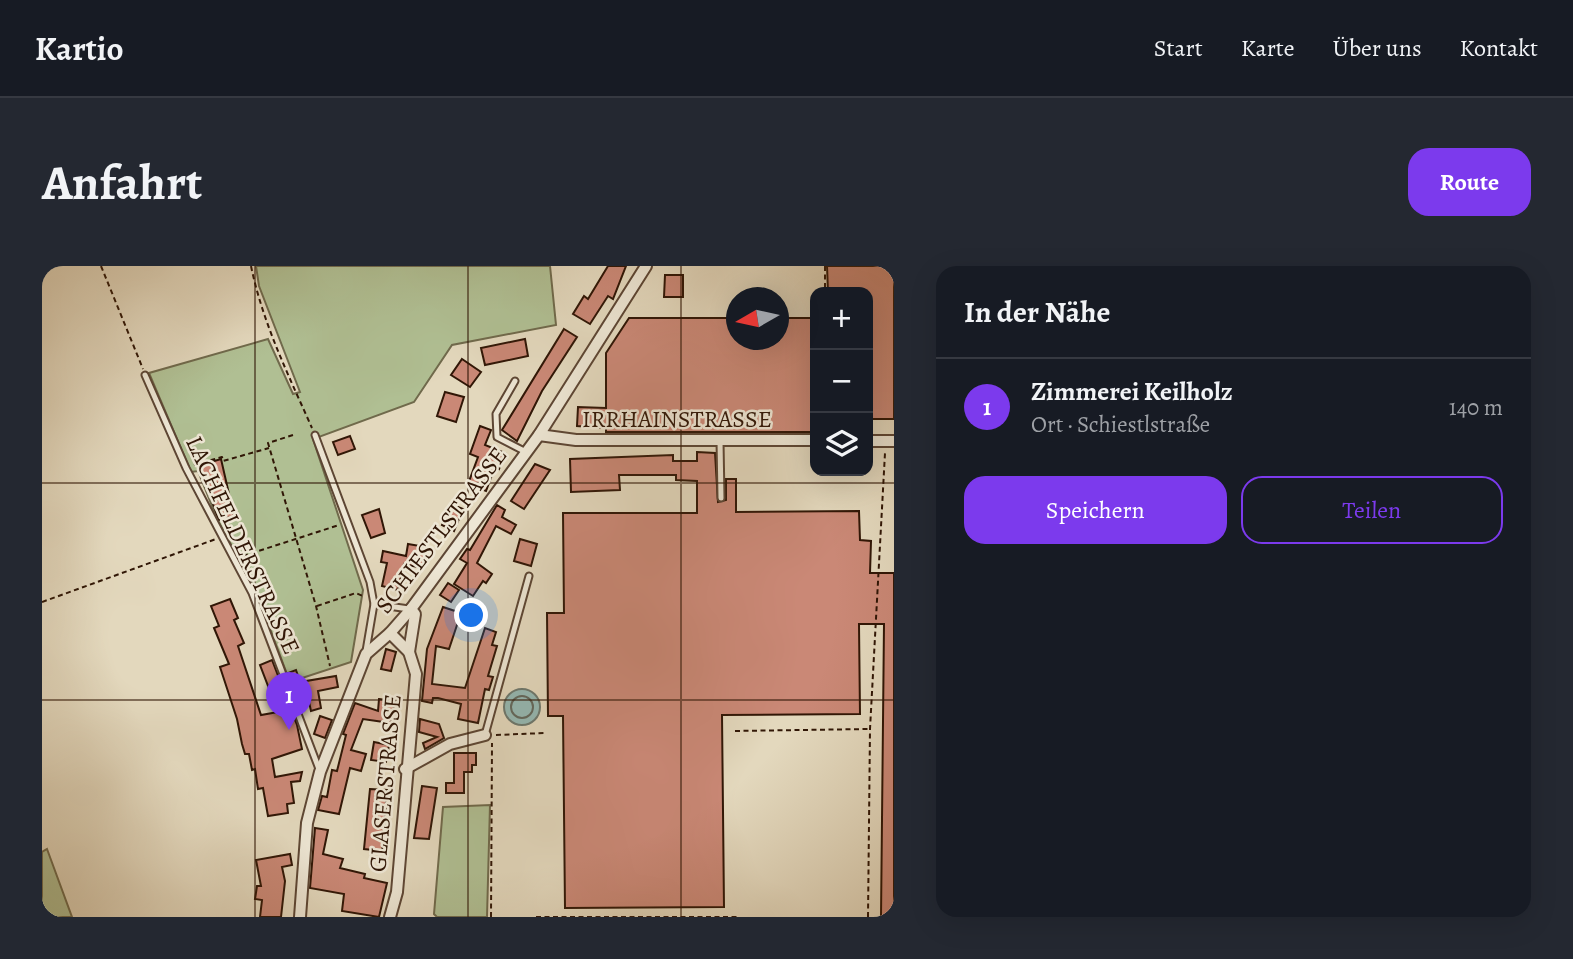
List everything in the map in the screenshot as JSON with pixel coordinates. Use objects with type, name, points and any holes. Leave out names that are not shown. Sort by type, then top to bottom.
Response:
[{"type":"street","name":"SCHIESTLSTRASSE","points":[[300,917],[307,823],[320,772],[366,654],[390,633],[411,609],[539,435],[646,266]]},
{"type":"street","name":"IRRHAINSTRASSE","points":[[539,435],[576,440],[810,440]]},
{"type":"street","name":"GLASERSTRASSE","points":[[390,917],[397,892],[405,769],[416,674],[408,652],[415,614],[411,609]]},
{"type":"street","points":[[390,633],[408,652]]},
{"type":"street","points":[[405,769],[450,744],[485,735]]},
{"type":"lane","name":"LACHFELDERSTRASSE","points":[[145,375],[186,467],[252,593],[320,772]]},
{"type":"lane","points":[[515,380],[496,414],[497,437],[526,452]]},
{"type":"lane","points":[[315,435],[370,582],[374,604],[366,654]]},
{"type":"lane","points":[[720,440],[721,498]]},
{"type":"lane","points":[[485,735],[529,576]]},
{"type":"lane","points":[[374,604],[411,609]]},
{"type":"path","points":[[101,266],[145,375]]},
{"type":"path","points":[[251,266],[258,299],[274,344],[315,435]]},
{"type":"path","points":[[825,266],[825,287]]},
{"type":"path","points":[[293,435],[268,443],[316,606],[330,666]]},
{"type":"path","points":[[868,917],[870,729],[890,441]]},
{"type":"path","points":[[186,467],[269,448]]},
{"type":"path","points":[[242,557],[339,525]]},
{"type":"path","points":[[42,601],[222,537]]},
{"type":"path","points":[[316,606],[356,593],[374,604]]},
{"type":"path","points":[[735,731],[870,729]]},
{"type":"path","points":[[491,917],[492,735],[544,733]]},
{"type":"path","points":[[536,917],[739,917]]},
{"type":"green space","points":[[256,266],[550,266],[556,325],[452,345],[414,402],[313,439],[363,590],[351,662],[290,682],[254,586],[218,521],[198,471],[191,472],[149,373],[268,339],[293,394],[300,392],[259,286]]},
{"type":"green space","points":[[490,805],[487,917],[437,917],[434,914],[443,807]]},
{"type":"green space","points":[[47,849],[72,917],[42,917],[42,852]]},
{"type":"water","points":[[522,689],[535,694],[540,707],[535,720],[522,725],[509,720],[504,707],[509,694]]},
{"type":"building","points":[[608,266],[626,266],[613,299],[608,296],[590,324],[573,314],[584,296],[588,299]]},
{"type":"building","points":[[827,266],[894,266],[894,419],[873,419],[873,287],[828,287]]},
{"type":"building","points":[[665,275],[683,275],[683,297],[664,297]]},
{"type":"building","points":[[629,318],[726,318],[726,350],[789,350],[789,318],[810,318],[810,432],[606,432],[606,428],[577,426],[578,407],[606,408],[606,353]]},
{"type":"building","points":[[564,329],[577,337],[542,391],[517,441],[502,430]]},
{"type":"building","points":[[525,339],[528,356],[485,365],[481,348]]},
{"type":"building","points":[[462,359],[481,372],[470,387],[451,375]]},
{"type":"building","points":[[445,392],[464,397],[456,422],[437,416]]},
{"type":"building","points":[[480,426],[491,430],[485,445],[505,453],[499,469],[495,467],[486,491],[468,484],[478,457],[470,454]]},
{"type":"building","points":[[350,436],[355,449],[338,455],[333,442]]},
{"type":"building","points":[[697,452],[715,453],[718,502],[726,500],[726,479],[736,479],[736,512],[859,511],[860,540],[871,541],[870,573],[894,573],[894,917],[881,917],[884,624],[859,624],[860,714],[722,715],[724,907],[565,908],[563,716],[548,716],[547,613],[564,613],[563,513],[697,513],[697,481],[676,480],[676,475],[619,475],[620,490],[571,492],[570,459],[673,455],[673,461],[697,461]]},
{"type":"building","points":[[221,459],[234,516],[219,520],[200,469],[201,465]]},
{"type":"building","points":[[535,464],[550,470],[524,509],[511,501]]},
{"type":"building","points":[[451,504],[463,509],[454,531],[442,525]]},
{"type":"building","points":[[497,505],[505,510],[502,517],[516,525],[511,534],[496,526],[477,563],[492,574],[486,583],[483,581],[473,596],[454,584],[467,563],[460,559],[467,549],[470,550]]},
{"type":"building","points":[[379,509],[385,533],[371,538],[362,515]]},
{"type":"building","points":[[520,539],[537,544],[531,566],[514,561]]},
{"type":"building","points":[[408,544],[426,547],[422,568],[404,564],[398,590],[382,586],[387,563],[381,562],[383,551],[406,556]]},
{"type":"building","points":[[448,583],[459,590],[451,602],[440,595]]},
{"type":"building","points":[[230,599],[238,618],[234,620],[244,643],[238,646],[261,715],[278,712],[260,665],[272,660],[297,725],[302,749],[272,759],[275,777],[302,772],[300,781],[291,782],[294,803],[287,804],[288,813],[268,816],[263,788],[258,789],[255,769],[252,770],[249,754],[245,754],[220,667],[229,664],[214,628],[219,626],[211,606]]},
{"type":"building","points":[[443,607],[461,613],[449,649],[436,646],[432,684],[465,688],[485,628],[496,632],[492,645],[497,646],[488,676],[493,677],[489,690],[485,689],[478,723],[458,719],[461,704],[438,698],[433,698],[432,703],[422,701],[427,649]]},
{"type":"building","points":[[386,649],[396,652],[391,671],[381,669]]},
{"type":"building","points":[[296,670],[300,682],[336,676],[338,687],[318,691],[321,708],[311,711],[309,702],[300,705],[288,673]]},
{"type":"building","points":[[379,699],[395,701],[391,723],[363,719],[351,750],[366,754],[361,771],[350,768],[339,814],[318,810],[322,796],[327,797],[332,770],[337,771],[346,735],[343,734],[355,703],[378,711]]},
{"type":"building","points":[[320,716],[332,720],[325,738],[314,734]]},
{"type":"building","points":[[420,719],[439,724],[444,738],[425,749],[423,743],[437,737],[419,732]]},
{"type":"building","points":[[374,742],[389,745],[386,762],[371,760]]},
{"type":"building","points":[[454,753],[476,753],[476,765],[472,765],[472,772],[464,772],[464,793],[446,793],[446,783],[454,783]]},
{"type":"building","points":[[422,786],[437,788],[429,839],[414,838]]},
{"type":"building","points":[[370,789],[387,790],[382,851],[364,849]]},
{"type":"building","points":[[315,828],[328,830],[323,854],[343,859],[340,868],[365,874],[364,878],[387,883],[379,917],[342,911],[344,894],[310,888]]},
{"type":"building","points":[[290,854],[292,865],[282,867],[285,881],[281,917],[260,917],[262,900],[255,899],[257,886],[261,886],[256,860]]},
{"type":"place","name":"Zimmerei Keilholz","points":[[289,730]]}]
